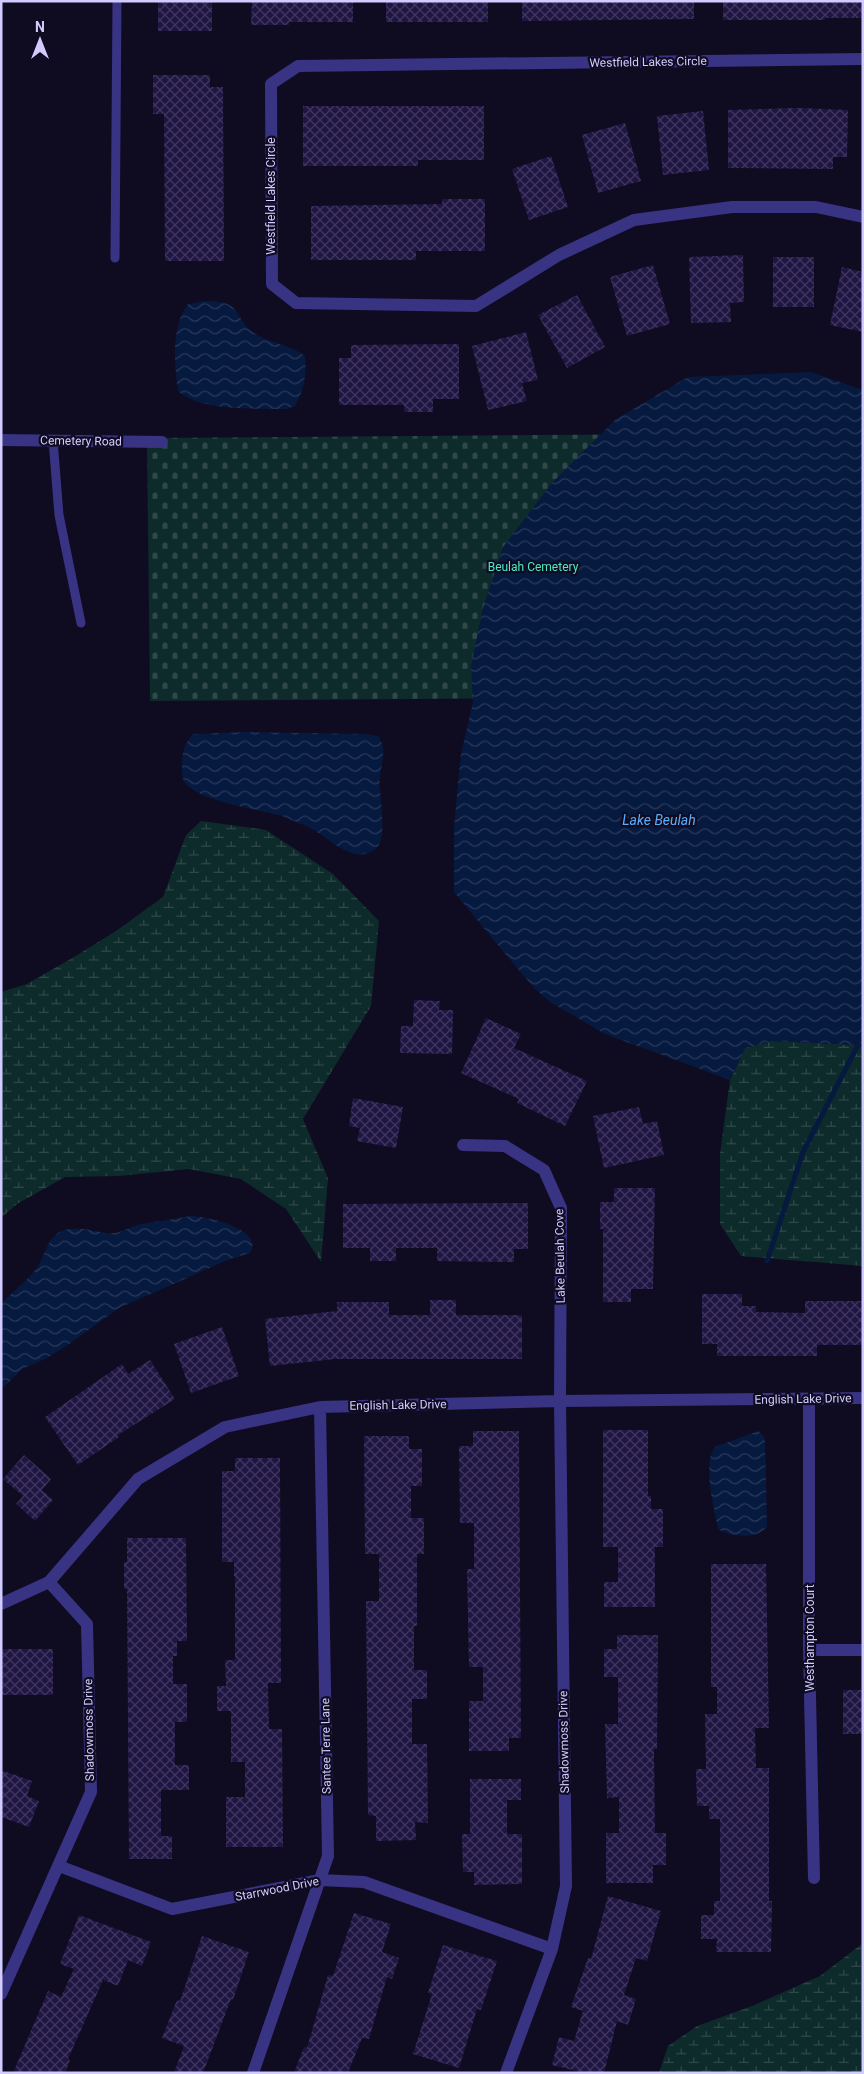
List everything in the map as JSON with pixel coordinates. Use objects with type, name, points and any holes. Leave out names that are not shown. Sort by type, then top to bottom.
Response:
[{"type":"street","name":"Westfield Lakes Circle","points":[[863,59],[298,66],[271,84],[272,284],[296,303],[476,306],[559,255],[634,220],[732,207],[816,207],[863,217]]},
{"type":"street","name":"Cemetery Road","points":[[1,440],[162,442]]},
{"type":"street","name":"Lake Beulah Cove","points":[[464,1145],[505,1146],[544,1170],[561,1208],[560,1401]]},
{"type":"street","name":"Westhampton Court","points":[[809,1398],[809,1650],[814,1878]]},
{"type":"street","name":"English Lake Drive","points":[[1,1604],[49,1582],[138,1479],[224,1427],[320,1407],[560,1401],[863,1398]]},
{"type":"street","name":"Shadowmoss Drive","points":[[506,2073],[552,1949],[566,1886],[560,1401]]},
{"type":"street","name":"Santee Terre Lane","points":[[253,2073],[328,1856],[320,1407]]},
{"type":"street","name":"Shadowmoss Drive","points":[[1,1994],[60,1866],[91,1792],[87,1624],[49,1582]]},
{"type":"street","points":[[809,1650],[863,1650]]},
{"type":"street","name":"Starrwood Drive","points":[[60,1866],[172,1909],[320,1880],[364,1882],[552,1949]]},
{"type":"lane","points":[[116,258],[117,1]]},
{"type":"lane","points":[[53,440],[59,515],[81,623]]},
{"type":"green space","name":"Beulah Cemetery","points":[[677,434],[680,697],[150,701],[147,438]]},
{"type":"green space","points":[[201,821],[266,830],[333,874],[379,921],[371,1006],[303,1119],[328,1178],[321,1262],[286,1209],[241,1179],[189,1169],[119,1176],[65,1177],[17,1204],[1,1218],[1,992],[27,984],[74,957],[116,931],[163,897],[186,835]]},
{"type":"green space","points":[[771,1041],[858,1045],[863,1048],[863,1266],[741,1256],[720,1224],[720,1154],[730,1080],[745,1048]]},
{"type":"green space","points":[[863,1943],[863,2073],[659,2073],[668,2046],[697,2026],[752,2006],[820,1976]]},
{"type":"water","points":[[204,301],[228,304],[236,311],[247,327],[256,334],[291,348],[305,356],[304,382],[295,406],[286,409],[229,408],[200,403],[178,391],[175,369],[175,346],[179,323],[188,304]]},
{"type":"water","name":"Lake Beulah","points":[[811,372],[863,390],[863,1048],[858,1045],[771,1041],[745,1048],[730,1080],[605,1034],[550,1002],[535,989],[454,892],[454,827],[461,754],[473,702],[471,666],[483,608],[503,547],[552,483],[616,419],[688,377]]},
{"type":"water","points":[[245,732],[364,734],[378,736],[383,751],[380,776],[382,836],[376,848],[371,852],[354,854],[288,818],[216,800],[193,790],[185,783],[182,772],[183,753],[186,743],[193,734]]},
{"type":"water","points":[[190,1216],[220,1221],[242,1231],[249,1237],[252,1245],[250,1253],[230,1259],[119,1308],[65,1347],[45,1359],[22,1369],[1,1390],[1,1304],[36,1269],[50,1242],[57,1234],[75,1228],[115,1233],[137,1225]]},
{"type":"water","points":[[758,1431],[765,1440],[767,1526],[758,1534],[744,1536],[723,1532],[718,1529],[710,1486],[709,1464],[711,1455],[715,1447]]},
{"type":"building","points":[[158,1],[212,1],[212,31],[158,31]]},
{"type":"building","points":[[252,1],[353,1],[353,22],[289,22],[289,25],[251,25]]},
{"type":"building","points":[[386,1],[488,1],[488,22],[386,22]]},
{"type":"building","points":[[522,1],[694,1],[694,19],[522,21]]},
{"type":"building","points":[[723,1],[863,1],[863,18],[723,20]]},
{"type":"building","points":[[153,75],[210,75],[210,87],[223,87],[224,261],[165,261],[164,114],[153,114]]},
{"type":"building","points":[[303,106],[484,106],[484,160],[418,160],[418,166],[303,166]]},
{"type":"building","points":[[797,108],[848,110],[847,157],[833,157],[833,169],[728,168],[728,110]]},
{"type":"building","points":[[703,111],[709,170],[663,175],[657,116]]},
{"type":"building","points":[[625,123],[641,181],[598,193],[582,135]]},
{"type":"building","points":[[551,156],[568,207],[529,220],[512,169]]},
{"type":"building","points":[[442,199],[485,199],[485,251],[416,251],[416,260],[311,260],[311,206],[442,204]]},
{"type":"building","points":[[743,255],[744,302],[730,303],[731,322],[691,323],[689,257]]},
{"type":"building","points":[[773,257],[814,257],[814,307],[773,307]]},
{"type":"building","points":[[653,265],[670,324],[627,336],[610,277]]},
{"type":"building","points":[[842,267],[863,272],[863,332],[830,325]]},
{"type":"building","points":[[577,295],[605,347],[567,368],[538,315]]},
{"type":"building","points":[[526,332],[538,380],[522,383],[527,401],[488,410],[472,346]]},
{"type":"building","points":[[459,344],[459,399],[433,399],[433,412],[404,412],[404,405],[339,405],[339,358],[351,358],[351,345]]},
{"type":"building","points":[[414,1000],[440,1001],[439,1010],[453,1010],[452,1054],[400,1053],[401,1026],[413,1026]]},
{"type":"building","points":[[486,1018],[521,1034],[514,1048],[587,1081],[565,1126],[517,1103],[519,1099],[461,1073]]},
{"type":"building","points":[[353,1098],[403,1107],[396,1148],[357,1141],[360,1128],[349,1126]]},
{"type":"building","points":[[639,1107],[643,1124],[657,1121],[664,1155],[604,1168],[593,1116]]},
{"type":"building","points":[[614,1188],[655,1188],[653,1289],[631,1289],[631,1302],[603,1302],[603,1229],[600,1229],[600,1202],[614,1202]]},
{"type":"building","points":[[528,1203],[528,1249],[514,1249],[514,1262],[437,1261],[437,1248],[396,1248],[396,1261],[370,1261],[370,1248],[343,1248],[343,1204]]},
{"type":"building","points":[[702,1294],[742,1294],[742,1306],[756,1306],[756,1312],[805,1313],[805,1301],[863,1301],[863,1345],[817,1345],[817,1356],[717,1356],[717,1344],[702,1344]]},
{"type":"building","points":[[430,1300],[456,1300],[456,1315],[522,1315],[522,1359],[335,1359],[270,1366],[265,1319],[337,1311],[337,1302],[389,1302],[389,1315],[430,1315]]},
{"type":"building","points":[[222,1327],[239,1376],[191,1393],[174,1344]]},
{"type":"building","points":[[150,1360],[175,1399],[118,1435],[119,1437],[78,1465],[45,1417],[122,1364],[128,1374]]},
{"type":"building","points":[[603,1430],[648,1430],[648,1496],[651,1496],[651,1509],[663,1509],[663,1547],[655,1547],[655,1607],[604,1607],[604,1582],[618,1582],[618,1547],[603,1547]]},
{"type":"building","points":[[473,1431],[519,1431],[521,1738],[509,1738],[509,1751],[469,1751],[469,1701],[483,1701],[483,1667],[469,1667],[467,1569],[474,1569],[474,1523],[460,1523],[459,1446],[473,1446]]},
{"type":"building","points":[[364,1436],[409,1436],[409,1449],[422,1449],[422,1486],[411,1486],[411,1518],[424,1518],[424,1554],[417,1554],[417,1626],[414,1626],[414,1670],[427,1670],[427,1699],[412,1699],[412,1744],[427,1744],[428,1823],[415,1822],[416,1840],[376,1841],[376,1816],[368,1815],[366,1601],[379,1601],[379,1554],[365,1554]]},
{"type":"building","points":[[24,1455],[51,1479],[42,1490],[53,1500],[35,1521],[16,1504],[23,1496],[3,1479]]},
{"type":"building","points":[[235,1458],[280,1458],[281,1683],[268,1683],[269,1729],[282,1729],[283,1847],[226,1847],[226,1797],[245,1797],[245,1762],[231,1762],[231,1711],[217,1711],[217,1686],[226,1686],[225,1660],[235,1660],[234,1562],[222,1562],[222,1471],[235,1471]]},
{"type":"building","points":[[127,1538],[186,1538],[187,1641],[177,1641],[177,1656],[173,1656],[173,1684],[187,1684],[187,1722],[175,1722],[175,1765],[189,1765],[189,1790],[161,1790],[161,1836],[172,1836],[172,1859],[129,1859],[127,1589],[124,1589],[124,1562],[127,1562]]},
{"type":"building","points":[[711,1564],[766,1564],[769,1728],[755,1728],[756,1768],[769,1768],[769,1901],[772,1901],[771,1952],[716,1952],[717,1939],[701,1939],[701,1915],[714,1915],[714,1901],[720,1901],[720,1819],[709,1819],[709,1806],[697,1806],[696,1769],[706,1769],[705,1714],[717,1714],[717,1687],[711,1687]]},
{"type":"building","points":[[617,1635],[658,1635],[657,1749],[654,1749],[655,1833],[666,1833],[666,1865],[653,1865],[653,1883],[606,1883],[606,1833],[619,1833],[619,1797],[607,1798],[605,1724],[618,1724],[618,1677],[604,1677],[604,1649],[617,1649]]},
{"type":"building","points":[[1,1649],[53,1649],[53,1695],[1,1695]]},
{"type":"building","points":[[843,1690],[863,1690],[863,1734],[843,1734]]},
{"type":"building","points":[[1,1770],[32,1781],[27,1796],[39,1801],[29,1827],[1,1817]]},
{"type":"building","points":[[470,1779],[521,1779],[521,1800],[507,1800],[507,1834],[522,1834],[522,1884],[474,1885],[474,1872],[463,1872],[462,1834],[470,1834]]},
{"type":"building","points":[[608,1896],[661,1911],[647,1961],[636,1958],[624,1995],[636,1999],[628,2025],[617,2021],[604,2073],[585,2073],[552,2065],[559,2037],[574,2041],[583,2011],[571,2007],[588,1958],[591,1959]]},
{"type":"building","points":[[354,1913],[391,1924],[382,1952],[399,1958],[392,1979],[387,1977],[369,2039],[362,2038],[348,2073],[294,2073],[304,2047],[307,2048],[328,1975],[333,1976]]},
{"type":"building","points":[[79,1915],[151,1942],[142,1966],[128,1960],[118,1986],[103,1980],[68,2059],[70,2061],[65,2073],[13,2073],[48,1991],[61,1997],[74,1969],[60,1964]]},
{"type":"building","points":[[202,1936],[249,1952],[233,2000],[231,1999],[203,2073],[174,2073],[184,2046],[162,2038],[177,2000],[180,2001]]},
{"type":"building","points":[[443,1945],[497,1961],[481,2010],[477,2009],[459,2068],[413,2054],[432,1994],[428,1993]]},
{"type":"waterway","points":[[767,1261],[803,1152],[858,1045],[858,1038]]}]
